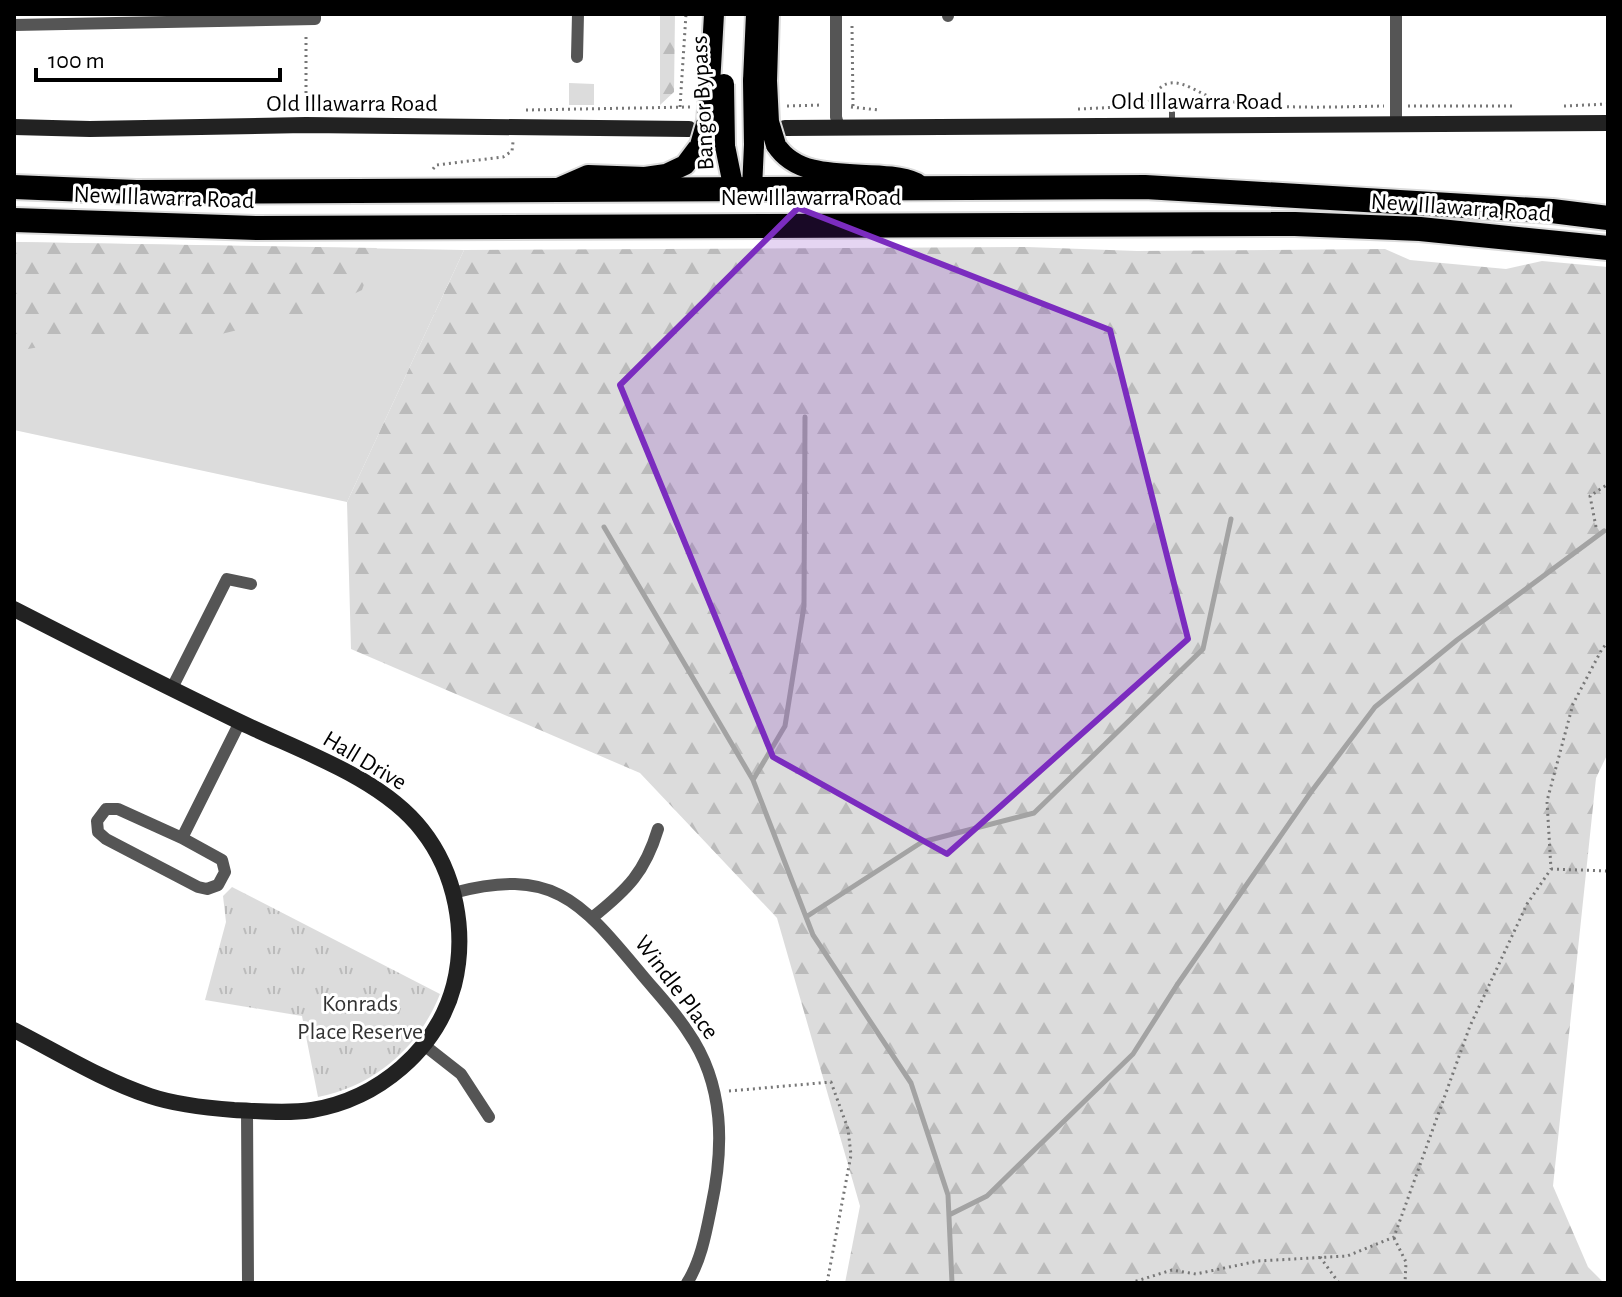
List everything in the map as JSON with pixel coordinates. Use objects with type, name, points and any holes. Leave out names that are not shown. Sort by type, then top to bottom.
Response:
[{"type":"highway","name":"New Illawarra Road","points":[[14,187],[136,192],[1145,187],[1552,211],[1608,218]]},
{"type":"highway","points":[[743,189],[748,226]]},
{"type":"highway","name":"New Illawarra Road","points":[[14,220],[257,228],[1148,227],[1295,224],[1420,229],[1608,248]]},
{"type":"main road","points":[[556,189],[588,175],[645,177],[666,174],[685,165],[695,137],[707,121],[717,84],[714,14]]},
{"type":"main road","name":"Bangor Bypass","points":[[725,14],[717,84],[725,146],[743,189]]},
{"type":"main road","name":"Bangor Bypass","points":[[743,189],[754,145],[760,81],[756,14]]},
{"type":"main road","points":[[769,14],[760,81],[769,122],[781,137],[790,160],[846,175],[902,176],[928,188]]},
{"type":"street","points":[[577,57],[578,14]]},
{"type":"street","points":[[836,14],[839,128]]},
{"type":"street","points":[[1396,14],[1396,124]]},
{"type":"street","points":[[14,25],[312,17]]},
{"type":"street","name":"Old Illawarra Road","points":[[781,137],[839,128],[1608,123]]},
{"type":"street","name":"Old Illawarra Road","points":[[14,127],[90,129],[306,125],[515,129],[695,137]]},
{"type":"street","points":[[172,688],[227,579],[251,584]]},
{"type":"street","name":"Hall Drive","points":[[14,609],[327,763],[393,802],[422,829],[445,868],[459,924],[457,972],[444,1015],[424,1045],[375,1088],[356,1097],[313,1109],[281,1112],[193,1106],[148,1095],[14,1030]]},
{"type":"street","points":[[182,838],[240,722]]},
{"type":"street","points":[[114,808],[182,838],[222,860],[225,872],[218,885],[207,889],[198,887],[103,838],[97,821],[103,811],[114,808]]},
{"type":"street","points":[[593,917],[632,884],[650,856],[658,829]]},
{"type":"street","name":"Windle Place","points":[[453,893],[491,884],[534,885],[567,898],[593,917],[688,1032],[705,1063],[720,1130],[719,1167],[704,1240],[687,1283]]},
{"type":"street","points":[[424,1045],[461,1074],[489,1117]]},
{"type":"street","points":[[247,1110],[248,1283]]},
{"type":"lane","points":[[1172,103],[1172,125]]},
{"type":"path","points":[[680,107],[686,14]]},
{"type":"path","points":[[852,14],[853,107]]},
{"type":"path","points":[[306,114],[312,17]]},
{"type":"path","points":[[1072,109],[1143,106],[1150,103],[1157,89],[1171,83],[1185,85],[1212,98],[1253,105],[1528,106]]},
{"type":"path","points":[[1560,106],[1608,104]]},
{"type":"path","points":[[779,106],[836,105],[884,110]]},
{"type":"path","points":[[420,189],[436,165],[503,157],[512,151],[515,129]]},
{"type":"path","points":[[1596,527],[1590,496],[1608,484]]},
{"type":"path","points":[[1405,1283],[1406,1262],[1394,1237],[1470,1026],[1527,904],[1551,869],[1547,801],[1557,760],[1573,704],[1608,642]]},
{"type":"path","points":[[1551,869],[1608,871]]},
{"type":"path","points":[[714,1093],[831,1082],[848,1129],[851,1155],[827,1283]]},
{"type":"path","points":[[1130,1283],[1172,1270],[1196,1274],[1258,1261],[1347,1256],[1394,1237]]},
{"type":"path","points":[[1320,1257],[1339,1283]]},
{"type":"highlighted area","points":[[798,208],[1110,330],[1188,639],[947,854],[773,757],[620,385]]},
{"type":"green space","points":[[660,14],[675,14],[674,92],[660,105]]},
{"type":"green space","points":[[569,83],[594,84],[594,105],[569,105]]},
{"type":"green space","points":[[14,242],[464,250],[347,502],[14,430]]},
{"type":"green space","points":[[14,242],[377,248],[362,290],[320,310],[209,337],[98,337],[16,351]]},
{"type":"green space","points":[[1027,247],[1137,251],[1385,249],[1410,260],[1506,269],[1542,261],[1608,267],[1608,753],[1596,778],[1553,1186],[1588,1267],[1604,1283],[845,1283],[860,1206],[777,918],[640,773],[351,649],[347,502],[464,250]]},
{"type":"green space","name":"Konrads Place Reserve","points":[[232,887],[440,994],[420,1031],[407,1047],[376,1074],[339,1092],[318,1097],[302,1016],[205,1000],[226,922],[223,896]]},
{"type":"waterway","points":[[753,780],[785,726],[804,606],[805,417]]},
{"type":"waterway","points":[[806,917],[922,842],[1034,813],[1203,649],[1231,519]]},
{"type":"waterway","points":[[604,527],[753,780],[813,935],[911,1083],[948,1195],[952,1283]]},
{"type":"waterway","points":[[949,1215],[987,1196],[1133,1054],[1311,792],[1375,707],[1457,640],[1604,531]]}]
